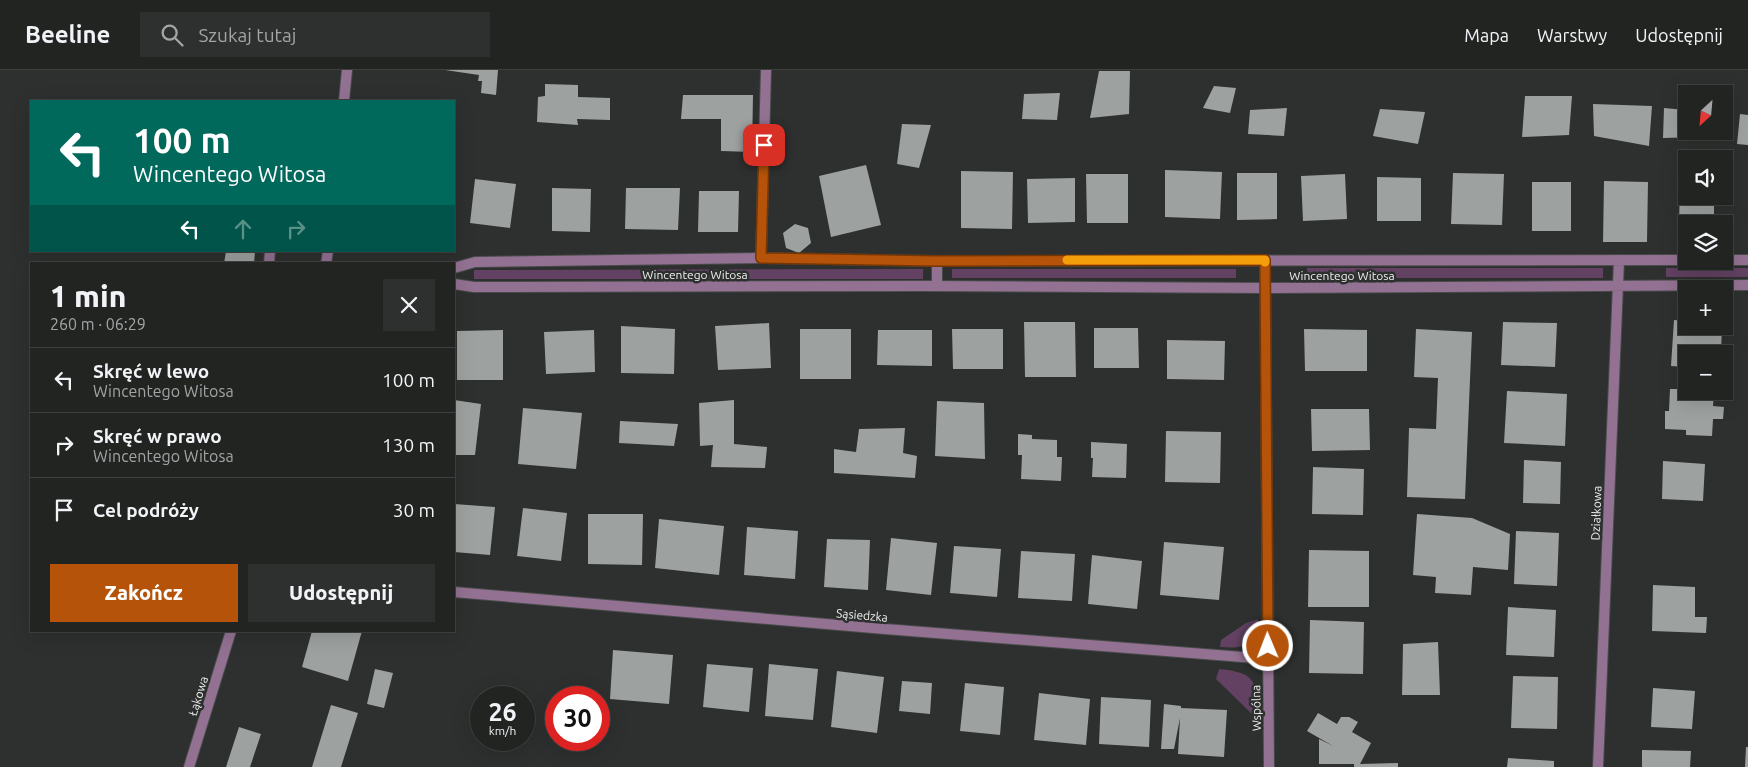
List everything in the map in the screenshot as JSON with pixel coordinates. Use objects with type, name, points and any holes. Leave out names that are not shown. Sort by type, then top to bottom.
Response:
[{"type":"street","points":[[344,100],[347,70]]},
{"type":"street","name":"Wincentego Witosa","points":[[761,258],[766,70]]},
{"type":"street","name":"Wincentego Witosa","points":[[455,268],[475,262],[761,258],[937,261],[1678,260]]},
{"type":"street","name":"Wspólna","points":[[1265,260],[1269,767]]},
{"type":"street","name":"Działkowa","points":[[1598,767],[1619,260]]},
{"type":"street","points":[[1733,260],[1748,260]]},
{"type":"street","points":[[936,286],[937,261]]},
{"type":"street","name":"Wincentego Witosa","points":[[455,284],[474,288],[1748,286]]},
{"type":"street","name":"Sąsiedzka","points":[[455,592],[914,632],[1268,659]]},
{"type":"street","name":"Łąkowa","points":[[190,767],[231,632]]},
{"type":"shaded area","points":[[1307,268],[1603,268],[1603,278],[1307,278]]},
{"type":"shaded area","points":[[1666,268],[1678,268],[1678,270],[1733,270],[1733,268],[1748,268],[1748,277],[1666,277]]},
{"type":"shaded area","points":[[923,269],[923,279],[474,279],[474,270]]},
{"type":"shaded area","points":[[952,269],[1236,269],[1236,278],[952,278]]},
{"type":"shaded area","points":[[1258,619],[1257,628],[1252,640],[1248,644],[1236,647],[1220,647],[1221,640],[1246,623]]},
{"type":"shaded area","points":[[1219,669],[1241,673],[1252,681],[1257,696],[1258,717],[1253,715],[1216,679]]},
{"type":"building","points":[[445,70],[498,70],[496,95],[481,93],[482,81],[478,81],[479,75]]},
{"type":"building","points":[[1099,71],[1130,71],[1129,114],[1090,118]]},
{"type":"building","points":[[545,84],[578,85],[578,97],[610,98],[610,120],[577,119],[578,125],[537,122],[538,97],[545,96]]},
{"type":"building","points":[[1214,86],[1236,88],[1230,113],[1203,108]]},
{"type":"building","points":[[1060,93],[1057,120],[1022,119],[1024,94]]},
{"type":"building","points":[[683,95],[753,95],[752,152],[721,151],[721,119],[681,119]]},
{"type":"building","points":[[1525,96],[1572,96],[1569,135],[1522,137]]},
{"type":"building","points":[[1593,104],[1652,106],[1649,146],[1594,136]]},
{"type":"building","points":[[1287,108],[1284,136],[1248,134],[1250,110]]},
{"type":"building","points":[[1664,108],[1678,109],[1678,138],[1663,138]]},
{"type":"building","points":[[1380,109],[1425,112],[1418,144],[1373,136]]},
{"type":"building","points":[[1740,114],[1748,115],[1748,145],[1737,144]]},
{"type":"building","points":[[902,124],[931,125],[919,168],[897,164]]},
{"type":"building","points":[[866,165],[881,225],[831,237],[819,176]]},
{"type":"building","points":[[1165,170],[1222,172],[1220,219],[1165,217]]},
{"type":"building","points":[[961,171],[1013,172],[1012,229],[961,228]]},
{"type":"building","points":[[1237,173],[1277,173],[1277,219],[1237,220]]},
{"type":"building","points":[[1453,173],[1504,174],[1502,225],[1451,224]]},
{"type":"building","points":[[1086,174],[1128,174],[1128,223],[1087,223]]},
{"type":"building","points":[[1345,174],[1347,219],[1303,221],[1301,176]]},
{"type":"building","points":[[1377,177],[1421,178],[1421,221],[1377,221]]},
{"type":"building","points":[[1075,178],[1075,222],[1028,223],[1027,179]]},
{"type":"building","points":[[475,179],[516,184],[510,228],[470,223]]},
{"type":"building","points":[[1604,181],[1648,182],[1647,242],[1603,242]]},
{"type":"building","points":[[1532,182],[1571,182],[1571,231],[1532,231]]},
{"type":"building","points":[[552,188],[591,189],[590,232],[552,231]]},
{"type":"building","points":[[626,188],[680,188],[678,230],[625,229]]},
{"type":"building","points":[[699,191],[739,191],[738,232],[698,232]]},
{"type":"building","points":[[1679,205],[1714,205],[1714,215],[1679,215]]},
{"type":"building","points":[[795,224],[808,228],[811,243],[799,253],[786,248],[783,233]]},
{"type":"building","points":[[226,252],[255,252],[254,262],[224,262]]},
{"type":"building","points":[[1674,320],[1678,320],[1678,335],[1722,335],[1721,345],[1678,345],[1678,366],[1671,366]]},
{"type":"building","points":[[1024,322],[1075,322],[1076,377],[1025,377]]},
{"type":"building","points":[[1503,322],[1557,323],[1555,367],[1501,365]]},
{"type":"building","points":[[769,323],[771,368],[718,370],[715,326]]},
{"type":"building","points":[[621,326],[675,329],[674,374],[621,373]]},
{"type":"building","points":[[1094,328],[1138,328],[1139,368],[1094,368]]},
{"type":"building","points":[[800,329],[851,329],[851,379],[800,379]]},
{"type":"building","points":[[952,329],[1003,329],[1003,369],[953,369]]},
{"type":"building","points":[[1304,329],[1367,330],[1367,371],[1305,371]]},
{"type":"building","points":[[1416,329],[1472,332],[1465,499],[1407,497],[1409,428],[1436,429],[1438,378],[1414,377]]},
{"type":"building","points":[[503,330],[503,380],[457,380],[457,331]]},
{"type":"building","points":[[594,330],[595,372],[546,374],[544,332]]},
{"type":"building","points":[[878,330],[932,330],[932,366],[877,365]]},
{"type":"building","points":[[1167,340],[1225,341],[1224,380],[1167,379]]},
{"type":"building","points":[[1670,389],[1678,389],[1678,400],[1713,400],[1713,406],[1724,407],[1723,419],[1713,419],[1712,436],[1686,435],[1686,430],[1665,429],[1665,411],[1669,411]]},
{"type":"building","points":[[1507,391],[1567,394],[1565,446],[1504,443]]},
{"type":"building","points":[[455,400],[481,404],[475,455],[455,455]]},
{"type":"building","points":[[734,400],[734,444],[767,447],[765,468],[711,467],[713,445],[700,446],[699,403]]},
{"type":"building","points":[[937,401],[984,403],[985,459],[935,456]]},
{"type":"building","points":[[523,408],[582,413],[576,469],[518,464]]},
{"type":"building","points":[[1311,409],[1369,409],[1370,450],[1312,451]]},
{"type":"building","points":[[620,421],[678,424],[674,446],[619,443]]},
{"type":"building","points":[[905,428],[903,453],[917,456],[915,478],[834,473],[834,449],[856,452],[859,429]]},
{"type":"building","points":[[1166,431],[1221,432],[1220,483],[1165,482]]},
{"type":"building","points":[[1018,434],[1032,435],[1032,439],[1057,440],[1057,457],[1062,457],[1061,481],[1021,479],[1022,455],[1018,455]]},
{"type":"building","points":[[1091,442],[1127,444],[1126,478],[1092,477],[1093,458],[1091,458]]},
{"type":"building","points":[[1524,460],[1561,462],[1560,504],[1523,503]]},
{"type":"building","points":[[1663,461],[1705,464],[1703,501],[1662,499]]},
{"type":"building","points":[[1313,467],[1364,469],[1363,515],[1312,514]]},
{"type":"building","points":[[455,504],[495,507],[490,555],[455,552]]},
{"type":"building","points":[[523,508],[567,513],[561,561],[517,556]]},
{"type":"building","points":[[588,514],[643,514],[642,565],[588,564]]},
{"type":"building","points":[[1417,514],[1472,518],[1510,534],[1508,570],[1473,567],[1471,595],[1435,593],[1436,577],[1413,575]]},
{"type":"building","points":[[659,519],[724,526],[719,575],[655,568]]},
{"type":"building","points":[[747,527],[798,531],[795,579],[744,575]]},
{"type":"building","points":[[1516,531],[1559,533],[1557,586],[1514,584]]},
{"type":"building","points":[[891,538],[937,543],[931,595],[886,590]]},
{"type":"building","points":[[827,539],[870,540],[868,590],[824,587]]},
{"type":"building","points":[[1164,542],[1224,547],[1219,600],[1160,595]]},
{"type":"building","points":[[954,546],[1001,549],[997,597],[950,593]]},
{"type":"building","points":[[1309,550],[1369,551],[1369,607],[1308,607]]},
{"type":"building","points":[[1021,551],[1075,554],[1072,601],[1018,598]]},
{"type":"building","points":[[1092,555],[1142,561],[1137,609],[1088,604]]},
{"type":"building","points":[[1653,585],[1695,587],[1695,617],[1707,617],[1706,633],[1652,631]]},
{"type":"building","points":[[1508,607],[1556,610],[1554,657],[1506,655]]},
{"type":"building","points":[[1310,620],[1364,622],[1363,674],[1309,673]]},
{"type":"building","points":[[312,632],[362,632],[348,681],[302,667]]},
{"type":"building","points":[[1438,642],[1440,695],[1402,695],[1403,644]]},
{"type":"building","points":[[613,650],[673,655],[669,704],[610,699]]},
{"type":"building","points":[[707,664],[753,668],[749,712],[703,707]]},
{"type":"building","points":[[769,664],[818,669],[813,720],[765,716]]},
{"type":"building","points":[[375,669],[393,673],[384,708],[367,704]]},
{"type":"building","points":[[837,671],[884,677],[877,733],[831,727]]},
{"type":"building","points":[[1513,676],[1558,677],[1557,729],[1511,728]]},
{"type":"building","points":[[902,681],[932,683],[930,714],[899,711]]},
{"type":"building","points":[[965,683],[1004,687],[1000,735],[960,731]]},
{"type":"building","points":[[1653,688],[1695,691],[1692,729],[1651,727]]},
{"type":"building","points":[[1039,693],[1090,699],[1086,745],[1034,740]]},
{"type":"building","points":[[1101,697],[1151,700],[1149,747],[1099,744]]},
{"type":"building","points":[[1164,704],[1181,706],[1181,708],[1227,710],[1224,757],[1178,754],[1180,718],[1174,749],[1161,749]]},
{"type":"building","points":[[331,705],[358,713],[341,767],[312,767]]},
{"type":"building","points":[[1318,713],[1337,724],[1341,717],[1349,717],[1358,722],[1352,732],[1371,743],[1360,764],[1398,763],[1398,767],[1354,767],[1354,764],[1319,764],[1319,739],[1333,746],[1307,731]]},
{"type":"building","points":[[239,727],[261,734],[250,767],[226,767]]},
{"type":"building","points":[[1746,747],[1748,747],[1748,767],[1745,767]]},
{"type":"building","points":[[1642,750],[1691,751],[1690,767],[1642,767]]},
{"type":"building","points":[[1508,758],[1554,761],[1554,767],[1507,767]]},
{"type":"slow traffic","points":[[1067,260],[1265,260],[1265,262]]},
{"type":"route","points":[[764,145],[761,258],[937,261],[1265,260],[1268,646]]}]
